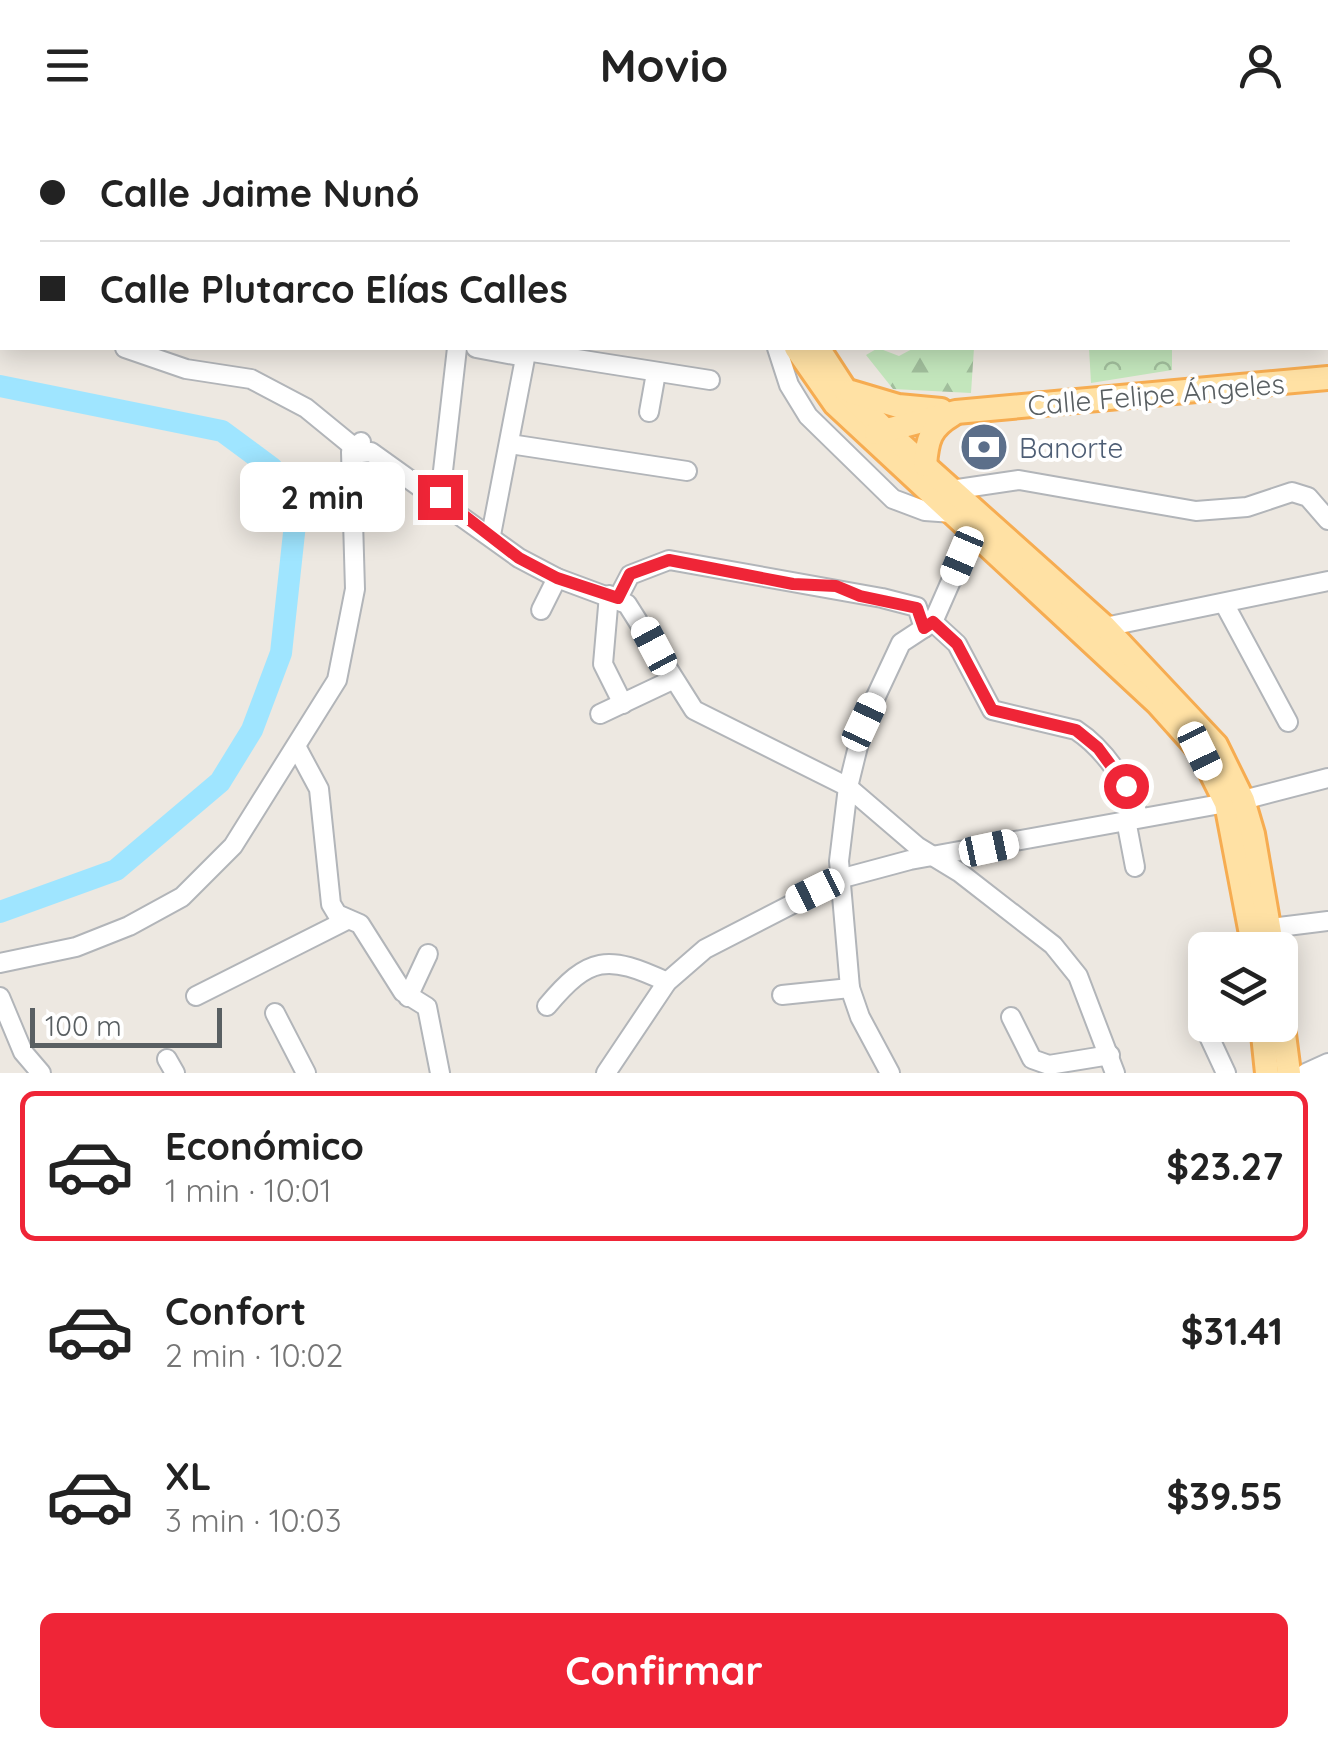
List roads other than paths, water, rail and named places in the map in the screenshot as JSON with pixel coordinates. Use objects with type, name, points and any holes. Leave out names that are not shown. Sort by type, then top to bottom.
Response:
[{"type":"main road","points":[[797,350],[814,378],[952,501],[1104,627],[1216,745],[1270,932]]},
{"type":"main road","points":[[819,350],[876,432],[925,465],[973,531],[1157,703],[1200,751],[1234,802],[1252,932]]},
{"type":"main road","name":"Calle Felipe Ángeles","points":[[876,432],[952,413],[1328,378]]},
{"type":"main road","points":[[846,391],[898,406],[935,406],[952,413]]},
{"type":"main road","points":[[925,465],[928,439],[937,424],[952,413]]},
{"type":"main road","points":[[1264,1042],[1267,1073]]},
{"type":"main road","points":[[1285,1042],[1289,1073]]},
{"type":"street","points":[[131,350],[186,369],[251,379],[306,408],[358,448],[440,490],[519,558],[557,578],[614,596],[636,613],[672,680],[707,720],[848,787],[934,858],[959,872],[1067,958],[1112,1064],[1049,1065],[1032,1060],[1012,1017]]},
{"type":"street","points":[[440,490],[458,350]]},
{"type":"street","points":[[501,350],[710,380]]},
{"type":"street","points":[[778,350],[792,391],[808,416],[893,499],[910,507],[952,501],[1019,480],[1196,511],[1247,507],[1292,492],[1325,508]]},
{"type":"street","points":[[491,535],[526,352]]},
{"type":"street","points":[[648,412],[656,373]]},
{"type":"street","points":[[792,391],[814,378]]},
{"type":"street","points":[[510,444],[687,471]]},
{"type":"street","points":[[0,963],[76,947],[182,898],[233,846],[329,698],[341,662],[355,589],[351,482],[358,448]]},
{"type":"street","points":[[890,1073],[860,1017],[850,988],[840,861],[848,787],[864,722],[902,643],[928,625],[973,531]]},
{"type":"street","points":[[623,704],[603,664],[614,596],[630,574],[669,560],[882,598],[917,608],[928,625],[957,644],[992,710],[1076,730],[1086,736],[1126,786],[1133,818],[1135,867]]},
{"type":"street","points":[[542,610],[557,578]]},
{"type":"street","points":[[1104,627],[1328,581]]},
{"type":"street","points":[[1224,605],[1288,722]]},
{"type":"street","points":[[600,714],[672,680]]},
{"type":"street","points":[[297,748],[319,789],[330,904],[347,920],[360,924],[408,997],[422,1002],[430,1013],[440,1073]]},
{"type":"street","points":[[606,1073],[667,982],[733,932],[843,878],[883,866],[1234,802],[1328,778]]},
{"type":"street","points":[[196,996],[347,920]]},
{"type":"street","points":[[1294,932],[1328,921]]},
{"type":"street","points":[[408,997],[428,954]]},
{"type":"street","points":[[547,1006],[576,972],[596,963],[639,969],[667,982]]},
{"type":"street","points":[[782,995],[850,988]]},
{"type":"street","points":[[0,997],[22,1052],[41,1073]]},
{"type":"street","points":[[274,1013],[306,1073]]},
{"type":"street","points":[[1212,1042],[1226,1073]]},
{"type":"street","points":[[1306,1073],[1328,1063]]},
{"type":"waterway","points":[[0,386],[222,431],[272,468],[295,524],[281,653],[252,730],[220,782],[116,870],[0,912]]},
{"type":"place","name":"Banorte","points":[[984,447]]}]
